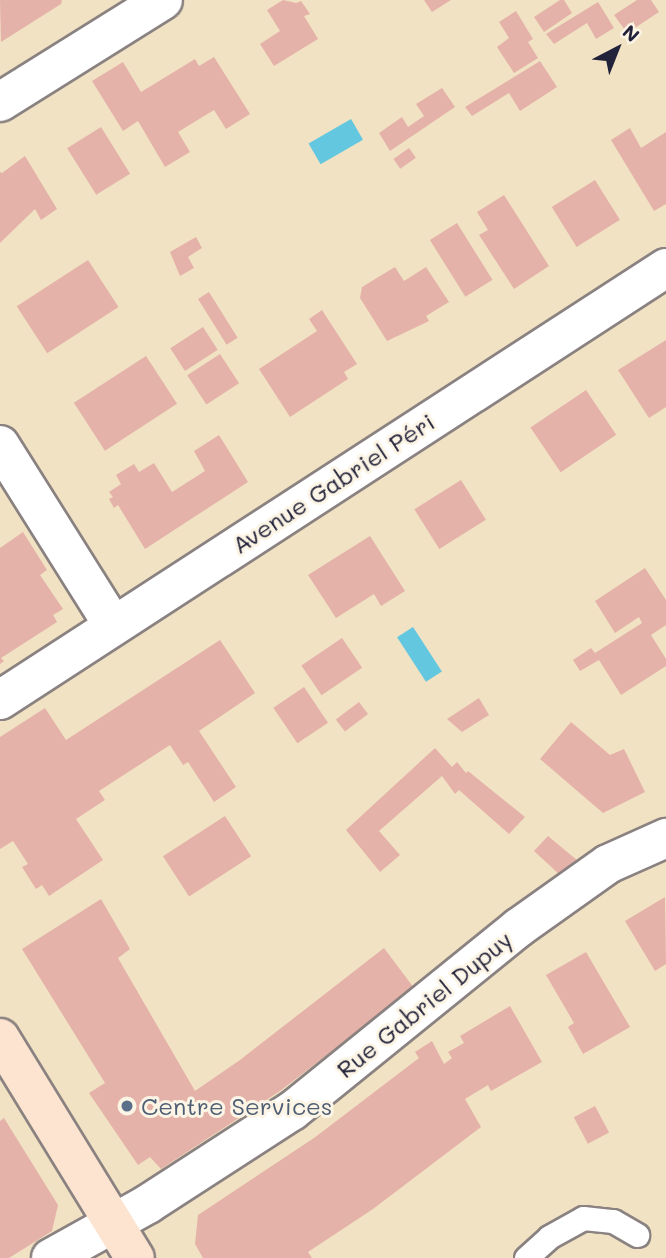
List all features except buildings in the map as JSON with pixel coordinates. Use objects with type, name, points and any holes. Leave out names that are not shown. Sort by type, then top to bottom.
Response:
[{"type":"main road","points":[[0,1038],[135,1258]]},
{"type":"street","points":[[0,102],[147,4]]},
{"type":"street","name":"Avenue Gabriel Péri","points":[[0,700],[666,268]]},
{"type":"street","points":[[0,445],[113,625]]},
{"type":"street","name":"Rue Gabriel Dupuy","points":[[51,1258],[115,1222],[292,1111],[518,928],[608,864],[666,838]]},
{"type":"lane","points":[[526,1258],[549,1237],[583,1218],[613,1221],[637,1235]]},
{"type":"water","points":[[351,119],[363,140],[321,164],[309,144]]},
{"type":"water","points":[[413,627],[442,671],[426,682],[397,637]]},
{"type":"place","name":"Centre Services","points":[[127,1106]]}]
